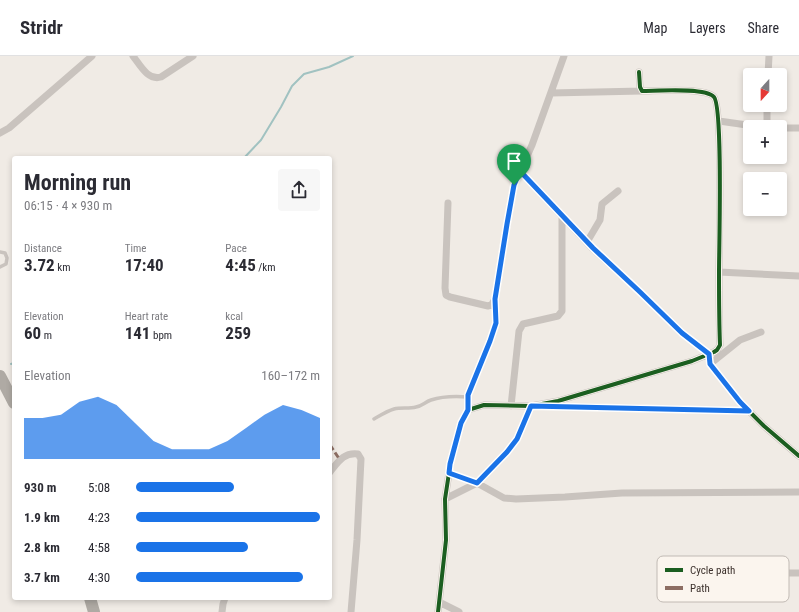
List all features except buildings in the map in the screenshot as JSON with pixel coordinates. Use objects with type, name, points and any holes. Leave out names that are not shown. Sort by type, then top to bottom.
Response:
[{"type":"highway","points":[[0,376],[12,399]]},
{"type":"highway","points":[[91,600],[94,612]]},
{"type":"street","points":[[0,134],[9,128],[92,56]]},
{"type":"street","points":[[133,56],[148,75],[156,78],[161,77],[193,56]]},
{"type":"street","points":[[438,612],[446,540],[445,499],[450,464],[461,423],[468,410],[468,397],[496,323],[495,299],[514,185],[532,144],[564,56]]},
{"type":"street","points":[[768,56],[768,68]]},
{"type":"street","points":[[639,72],[640,87],[642,91]]},
{"type":"street","points":[[531,406],[558,401],[692,361],[717,350],[720,345],[720,154],[719,121],[714,96],[703,92],[691,91],[551,93]]},
{"type":"street","points":[[719,121],[743,124]]},
{"type":"street","points":[[787,128],[799,128]]},
{"type":"street","points":[[520,171],[587,242],[682,333],[709,354],[710,364],[740,402],[764,426],[799,456]]},
{"type":"street","points":[[587,242],[600,220],[602,204],[618,191]]},
{"type":"street","points":[[448,203],[446,295],[488,306],[492,304],[495,299]]},
{"type":"street","points":[[511,406],[519,331],[524,324],[558,316],[562,311],[562,216]]},
{"type":"street","points":[[719,272],[799,276]]},
{"type":"street","points":[[710,364],[740,340],[761,332]]},
{"type":"street","points":[[468,410],[484,405],[749,411]]},
{"type":"street","points":[[445,499],[477,483],[507,452],[517,439],[531,406]]},
{"type":"street","points":[[332,470],[340,460],[351,453],[358,454],[361,459],[357,540],[351,612]]},
{"type":"street","points":[[449,473],[477,483],[504,498],[565,497],[622,493],[799,492]]},
{"type":"street","points":[[222,612],[224,600]]},
{"type":"street","points":[[439,602],[459,612]]},
{"type":"lane","points":[[0,252],[5,253],[7,258],[6,264],[0,267]]},
{"type":"lane","points":[[374,419],[395,408],[411,408],[421,406],[430,400],[448,396],[468,397]]},
{"type":"waterway","points":[[246,156],[261,140],[292,86],[304,74],[329,67],[353,56]]},
{"type":"marked path","points":[[332,448],[340,460]]},
{"type":"cycle path","points":[[438,612],[446,540],[445,499],[450,464],[461,423],[468,410],[484,405],[531,406],[558,401],[692,361],[714,352],[720,345],[720,151],[717,107],[714,97],[701,92],[669,90],[642,91],[640,87],[639,72]]},
{"type":"cycle path","points":[[520,171],[593,249],[682,333],[709,354],[710,364],[740,402],[764,426],[799,456]]},
{"type":"route","points":[[520,171],[593,248],[682,333],[709,354],[710,364],[749,411],[531,406],[517,439],[507,452],[477,483],[449,473],[461,423],[468,410],[468,395],[496,323],[495,299],[514,185],[520,171]]}]
